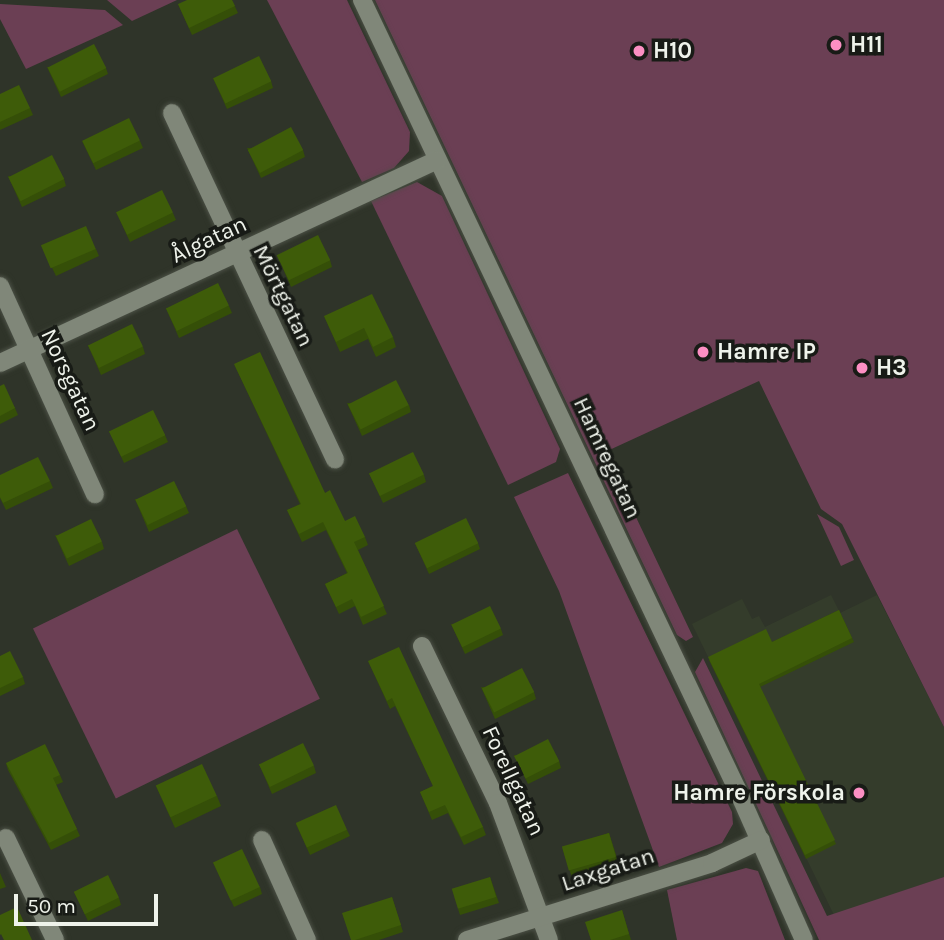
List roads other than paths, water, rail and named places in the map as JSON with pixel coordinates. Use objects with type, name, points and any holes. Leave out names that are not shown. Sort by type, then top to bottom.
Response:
[{"type":"street","name":"Hamregatan","points":[[362,0],[761,840],[804,940]]},
{"type":"street","name":"Mörtgatan","points":[[172,113],[236,255],[335,460]]},
{"type":"street","name":"Ålgatan","points":[[0,363],[437,160]]},
{"type":"street","name":"Norsgatan","points":[[0,286],[95,494]]},
{"type":"street","name":"Forellgatan","points":[[422,646],[498,803],[549,940]]},
{"type":"street","points":[[6,838],[55,940]]},
{"type":"street","points":[[262,840],[307,940]]},
{"type":"street","name":"Laxgatan","points":[[467,940],[712,863],[761,840]]},
{"type":"place","name":"H11","points":[[836,45]]},
{"type":"place","name":"H10","points":[[639,51]]},
{"type":"place","name":"Hamre IP","points":[[703,352]]},
{"type":"place","name":"H3","points":[[862,368]]},
{"type":"place","name":"Hamre Förskola","points":[[859,793]]}]
